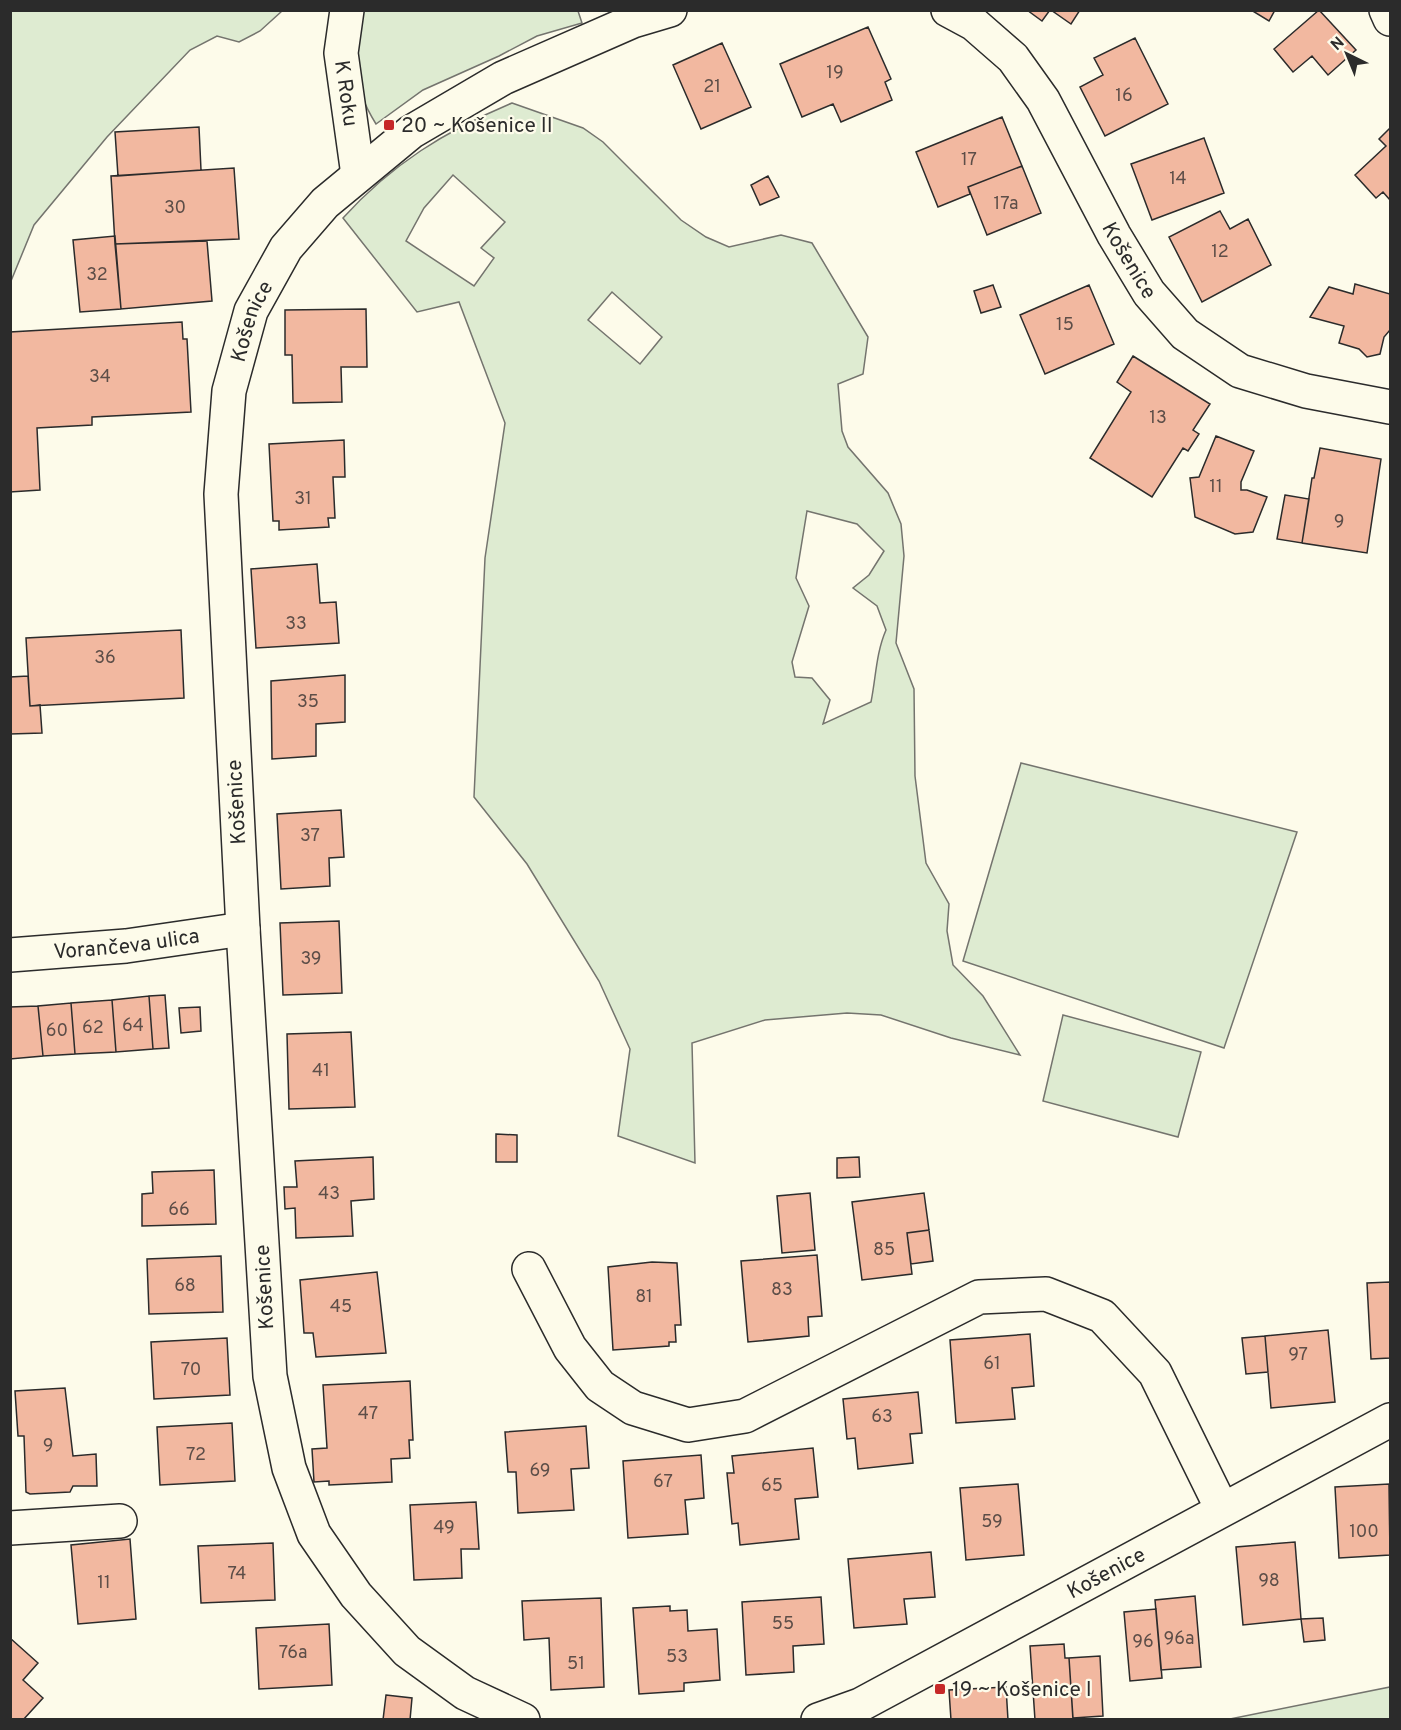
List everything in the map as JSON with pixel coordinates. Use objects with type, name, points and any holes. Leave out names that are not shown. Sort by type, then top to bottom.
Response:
[{"type":"street","name":"K Roku","points":[[347,10],[341,53],[358,175]]},
{"type":"street","name":"Košenice","points":[[524,1719],[465,1693],[408,1651],[370,1611],[356,1595],[314,1534],[289,1468],[270,1376],[243,929],[221,494],[229,391],[251,311],[286,248],[325,202],[411,132],[503,78],[633,21],[670,10]]},
{"type":"street","name":"Košenice","points":[[948,10],[974,24],[1013,58],[1043,100],[1114,235],[1149,293],[1185,334],[1240,371],[1306,391],[1390,407]]},
{"type":"street","points":[[1386,10],[1390,19]]},
{"type":"street","name":"Vorančeva ulica","points":[[10,955],[126,946],[243,929]]},
{"type":"street","points":[[529,1269],[570,1348],[600,1386],[633,1408],[688,1425],[745,1416],[979,1297],[1046,1294],[1102,1316],[1155,1373],[1222,1509]]},
{"type":"street","name":"Košenice","points":[[818,1719],[860,1705],[1390,1420]]},
{"type":"street","points":[[10,1528],[120,1521]]},
{"type":"green space","points":[[10,11],[282,11],[260,31],[239,42],[217,36],[190,50],[107,137],[34,225],[11,281]]},
{"type":"green space","points":[[357,11],[578,11],[582,23],[537,36],[499,56],[423,90],[376,124],[357,82],[354,43]]},
{"type":"green space","points":[[512,103],[583,128],[603,142],[681,220],[706,237],[729,247],[781,235],[812,243],[868,337],[863,374],[838,384],[842,431],[848,447],[888,493],[901,524],[904,556],[896,643],[914,689],[915,776],[926,863],[949,904],[947,931],[953,965],[983,996],[1020,1055],[951,1038],[881,1015],[847,1013],[765,1020],[692,1043],[695,1163],[618,1136],[630,1049],[599,981],[527,864],[474,797],[485,558],[505,423],[459,302],[417,312],[343,218],[400,165],[442,137]],"holes":[[[453,175],[505,222],[481,248],[494,258],[474,286],[406,241],[424,208]],[[612,292],[662,337],[640,364],[588,320]],[[807,511],[857,524],[884,551],[869,575],[853,588],[877,606],[886,630],[878,656],[871,702],[823,724],[830,700],[812,678],[795,677],[792,662],[809,606],[796,578]]]},
{"type":"green space","points":[[1021,763],[1297,832],[1224,1048],[963,961]]},
{"type":"green space","points":[[1063,1015],[1201,1052],[1178,1137],[1043,1101]]},
{"type":"green space","points":[[1390,1687],[1390,1719],[1230,1719]]},
{"type":"building","points":[[1027,10],[1050,10],[1042,21]]},
{"type":"building","points":[[1051,10],[1080,10],[1071,24]]},
{"type":"building","points":[[1251,10],[1275,10],[1269,21]]},
{"type":"building","points":[[1319,10],[1356,50],[1328,75],[1312,56],[1293,72],[1274,49]]},
{"type":"building","points":[[868,27],[891,79],[885,82],[892,100],[841,122],[833,104],[802,117],[780,64]]},
{"type":"building","points":[[1135,38],[1168,104],[1105,136],[1080,87],[1103,75],[1094,58]]},
{"type":"building","points":[[722,43],[751,107],[701,129],[673,65]]},
{"type":"building","points":[[1002,117],[1022,166],[968,187],[970,194],[938,207],[916,152]]},
{"type":"building","points":[[199,127],[201,170],[118,176],[115,132]]},
{"type":"building","points":[[1390,128],[1390,200],[1383,192],[1376,198],[1355,175],[1386,146],[1379,139]]},
{"type":"building","points":[[1204,138],[1224,193],[1152,220],[1131,164]]},
{"type":"building","points":[[1022,166],[1041,213],[987,235],[968,187]]},
{"type":"building","points":[[234,168],[239,239],[115,244],[111,176]]},
{"type":"building","points":[[768,176],[779,197],[760,205],[751,185]]},
{"type":"building","points":[[1220,211],[1230,229],[1248,219],[1271,265],[1202,302],[1169,237]]},
{"type":"building","points":[[115,236],[121,309],[80,312],[73,240]]},
{"type":"building","points":[[207,241],[212,301],[121,309],[115,244]]},
{"type":"building","points":[[1355,284],[1390,294],[1390,330],[1384,337],[1380,354],[1367,357],[1359,349],[1339,343],[1344,326],[1310,317],[1329,287],[1353,294]]},
{"type":"building","points":[[993,285],[1001,307],[981,313],[974,291]]},
{"type":"building","points":[[1089,285],[1114,344],[1045,374],[1020,315]]},
{"type":"building","points":[[366,309],[367,367],[341,367],[342,402],[293,403],[292,355],[285,355],[285,310]]},
{"type":"building","points":[[182,322],[183,339],[187,339],[191,412],[92,417],[92,425],[37,428],[40,490],[10,492],[10,332]]},
{"type":"building","points":[[1133,356],[1210,404],[1193,430],[1199,434],[1188,451],[1183,448],[1152,497],[1090,458],[1131,392],[1117,382]]},
{"type":"building","points":[[1216,436],[1254,451],[1241,482],[1241,490],[1267,497],[1253,532],[1235,534],[1195,517],[1190,478],[1199,477]]},
{"type":"building","points":[[344,440],[345,477],[333,477],[335,518],[328,518],[329,527],[279,530],[279,521],[273,521],[269,444]]},
{"type":"building","points":[[1320,448],[1381,459],[1367,553],[1302,543],[1312,478],[1314,478]]},
{"type":"building","points":[[1285,495],[1309,499],[1302,543],[1277,539]]},
{"type":"building","points":[[317,564],[320,603],[336,602],[339,643],[256,648],[251,569]]},
{"type":"building","points":[[181,630],[184,698],[30,706],[26,638]]},
{"type":"building","points":[[345,675],[345,722],[316,724],[316,756],[272,759],[271,681]]},
{"type":"building","points":[[28,676],[30,706],[40,705],[42,733],[10,734],[10,677]]},
{"type":"building","points":[[341,810],[344,857],[329,858],[330,886],[281,889],[277,814]]},
{"type":"building","points":[[339,921],[342,993],[283,995],[280,923]]},
{"type":"building","points":[[165,995],[169,1048],[153,1049],[149,996]]},
{"type":"building","points":[[149,996],[153,1049],[116,1052],[112,1000]]},
{"type":"building","points":[[112,1000],[116,1052],[75,1054],[71,1003]]},
{"type":"building","points":[[71,1003],[75,1054],[43,1056],[38,1006]]},
{"type":"building","points":[[38,1006],[43,1056],[10,1059],[10,1007]]},
{"type":"building","points":[[200,1007],[201,1031],[181,1033],[179,1008]]},
{"type":"building","points":[[351,1032],[355,1107],[289,1109],[287,1034]]},
{"type":"building","points":[[496,1134],[517,1135],[517,1162],[496,1162]]},
{"type":"building","points":[[373,1157],[374,1199],[351,1201],[353,1236],[296,1238],[295,1208],[285,1209],[284,1187],[297,1187],[295,1161]]},
{"type":"building","points":[[859,1157],[860,1177],[837,1178],[837,1158]]},
{"type":"building","points":[[214,1170],[216,1224],[142,1226],[142,1194],[153,1193],[152,1172]]},
{"type":"building","points":[[810,1193],[815,1250],[782,1253],[777,1196]]},
{"type":"building","points":[[924,1193],[929,1230],[907,1233],[912,1274],[862,1280],[852,1202]]},
{"type":"building","points":[[929,1230],[933,1261],[911,1264],[907,1233]]},
{"type":"building","points":[[817,1255],[822,1316],[808,1317],[809,1336],[748,1342],[741,1261]]},
{"type":"building","points":[[221,1256],[223,1312],[149,1314],[147,1259]]},
{"type":"building","points":[[652,1262],[677,1263],[681,1325],[675,1325],[676,1342],[669,1342],[669,1346],[613,1350],[608,1267]]},
{"type":"building","points":[[377,1272],[386,1353],[316,1357],[313,1333],[304,1333],[300,1280]]},
{"type":"building","points":[[1390,1282],[1390,1358],[1371,1359],[1367,1283]]},
{"type":"building","points":[[1328,1330],[1335,1402],[1271,1408],[1265,1336]]},
{"type":"building","points":[[1030,1334],[1034,1386],[1012,1388],[1015,1419],[956,1423],[950,1340]]},
{"type":"building","points":[[1265,1336],[1268,1372],[1246,1374],[1242,1338]]},
{"type":"building","points":[[227,1338],[230,1395],[154,1399],[151,1342]]},
{"type":"building","points":[[410,1381],[413,1440],[409,1440],[410,1458],[391,1459],[392,1482],[329,1485],[329,1481],[314,1482],[312,1449],[327,1448],[323,1385]]},
{"type":"building","points":[[65,1388],[73,1456],[96,1454],[97,1486],[73,1486],[70,1492],[30,1494],[26,1492],[24,1436],[18,1436],[15,1391]]},
{"type":"building","points":[[918,1392],[922,1433],[910,1434],[913,1463],[858,1469],[855,1438],[847,1439],[843,1399]]},
{"type":"building","points":[[232,1423],[235,1481],[160,1485],[157,1427]]},
{"type":"building","points":[[586,1426],[589,1468],[571,1469],[574,1510],[518,1513],[516,1472],[508,1472],[505,1432]]},
{"type":"building","points":[[813,1448],[818,1497],[795,1499],[799,1539],[740,1545],[738,1523],[732,1524],[727,1473],[734,1473],[732,1456]]},
{"type":"building","points":[[701,1455],[704,1498],[685,1500],[688,1534],[628,1538],[623,1461]]},
{"type":"building","points":[[1018,1484],[1024,1555],[966,1560],[960,1488]]},
{"type":"building","points":[[1389,1484],[1390,1555],[1339,1558],[1335,1487]]},
{"type":"building","points":[[476,1502],[479,1549],[461,1549],[462,1578],[414,1580],[410,1505]]},
{"type":"building","points":[[130,1539],[136,1619],[78,1624],[71,1545]]},
{"type":"building","points":[[1295,1542],[1301,1619],[1243,1625],[1236,1547]]},
{"type":"building","points":[[273,1543],[275,1600],[201,1603],[198,1546]]},
{"type":"building","points":[[931,1552],[935,1597],[904,1599],[907,1624],[854,1628],[848,1559]]},
{"type":"building","points":[[1195,1596],[1201,1667],[1161,1670],[1155,1600]]},
{"type":"building","points":[[821,1597],[824,1644],[793,1646],[794,1672],[746,1675],[742,1602]]},
{"type":"building","points":[[601,1598],[604,1687],[551,1690],[549,1638],[524,1640],[522,1601]]},
{"type":"building","points":[[670,1606],[670,1611],[687,1610],[688,1631],[717,1629],[720,1680],[684,1683],[684,1691],[639,1694],[633,1608]]},
{"type":"building","points":[[1156,1609],[1162,1678],[1130,1681],[1124,1612]]},
{"type":"building","points":[[1323,1618],[1325,1640],[1304,1642],[1301,1619]]},
{"type":"building","points":[[329,1624],[332,1685],[259,1689],[256,1628]]},
{"type":"building","points":[[10,1638],[38,1663],[23,1680],[43,1698],[23,1720],[10,1720]]},
{"type":"building","points":[[1064,1644],[1065,1658],[1069,1658],[1073,1720],[1035,1720],[1030,1646]]},
{"type":"building","points":[[1100,1656],[1103,1716],[1073,1718],[1069,1658]]},
{"type":"building","points":[[1006,1687],[1008,1720],[951,1720],[949,1690]]},
{"type":"building","points":[[386,1695],[412,1698],[410,1720],[383,1720]]},
{"type":"place","name":"20 ~ Košenice II","points":[[389,125]]},
{"type":"place","name":"19 ~ Košenice I","points":[[940,1689]]}]
